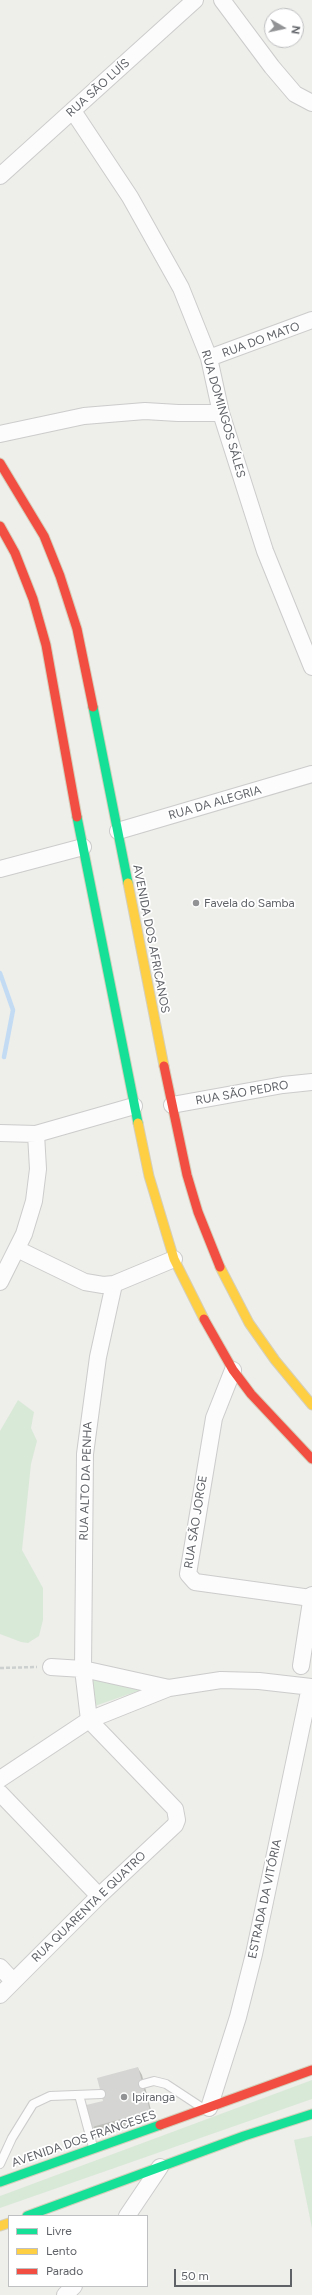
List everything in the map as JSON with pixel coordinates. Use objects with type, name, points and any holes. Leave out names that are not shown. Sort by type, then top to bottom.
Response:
[{"type":"main road","name":"AVENIDA DOS AFRICANOS","points":[[0,463],[44,536],[60,576],[77,629],[172,1105],[187,1175],[198,1212],[210,1245],[226,1280],[250,1323],[274,1360],[312,1405]]},
{"type":"main road","points":[[0,526],[15,553],[33,599],[46,645],[83,847],[134,1106],[149,1176],[174,1259],[192,1298],[234,1370],[251,1394],[312,1458]]},
{"type":"main road","points":[[305,1451],[312,1444]]},
{"type":"main road","name":"AVENIDA DOS FRANCESES","points":[[0,2182],[207,2109],[312,2070]]},
{"type":"main road","points":[[30,2215],[244,2136],[312,2114]]},
{"type":"street","name":"RUA SÃO LUÍS","points":[[0,176],[195,0]]},
{"type":"street","points":[[222,0],[272,67],[295,94],[312,103]]},
{"type":"street","name":"RUA DOMINGOS SÁLES","points":[[73,111],[130,197],[181,288],[209,358],[221,413],[265,552],[312,666]]},
{"type":"street","name":"RUA DO MATO","points":[[209,358],[312,320]]},
{"type":"street","points":[[0,434],[84,416],[145,411],[178,414],[221,413]]},
{"type":"street","name":"RUA DA ALEGRIA","points":[[118,831],[312,774]]},
{"type":"street","points":[[0,869],[83,847]]},
{"type":"street","name":"RUA SÃO PEDRO","points":[[172,1105],[283,1085],[312,1082]]},
{"type":"street","points":[[0,1133],[36,1134],[134,1106]]},
{"type":"street","points":[[0,1282],[24,1234],[37,1185],[36,1134]]},
{"type":"street","points":[[17,1249],[84,1282],[114,1284],[174,1259]]},
{"type":"street","name":"RUA ALTO DA PENHA","points":[[90,1720],[83,1669],[85,1454],[98,1357],[114,1284]]},
{"type":"street","name":"RUA SÃO JORGE","points":[[234,1370],[214,1418],[188,1574],[195,1582],[312,1597]]},
{"type":"street","points":[[301,1666],[312,1597]]},
{"type":"street","points":[[51,1667],[83,1669],[169,1688]]},
{"type":"street","points":[[0,1779],[90,1720],[169,1688],[221,1680],[259,1681],[311,1687]]},
{"type":"street","name":"ESTRADA DA VITÓRIA","points":[[207,2109],[238,2017],[254,1954],[311,1687]]},
{"type":"street","name":"RUA QUARENTA E QUATRO","points":[[0,1995],[100,1896],[175,1825],[177,1820],[175,1810],[90,1720]]},
{"type":"street","points":[[0,1793],[100,1896]]},
{"type":"street","points":[[0,1967],[13,1981]]},
{"type":"street","points":[[128,2215],[160,2167]]},
{"type":"street","points":[[65,2295],[73,2287]]},
{"type":"lane","points":[[143,2084],[154,2081],[166,2084],[207,2109]]},
{"type":"lane","points":[[0,2164],[12,2138],[33,2104],[50,2096],[102,2094]]},
{"type":"lane","points":[[79,2095],[94,2148]]},
{"type":"path","points":[[0,1668],[51,1667]]},
{"type":"green space","points":[[18,1400],[34,1412],[31,1428],[37,1441],[31,1464],[22,1550],[43,1588],[43,1620],[39,1636],[28,1643],[0,1634],[0,1431]]},
{"type":"green space","points":[[90,1679],[141,1690],[92,1707]]},
{"type":"green space","points":[[312,2080],[312,2099],[0,2208],[0,2196]]},
{"type":"green space","points":[[312,2136],[312,2228],[294,2140]]},
{"type":"building","name":"Ipiranga","points":[[138,2067],[150,2111],[92,2127],[86,2105],[103,2101],[97,2078]]},
{"type":"waterway","points":[[0,973],[13,1010],[4,1057]]},
{"type":"traffic: fast","points":[[93,707],[128,883]]},
{"type":"traffic: fast","points":[[77,817],[138,1123]]},
{"type":"traffic: fast","points":[[30,2215],[244,2136],[312,2114]]},
{"type":"traffic: fast","points":[[0,2182],[160,2125]]},
{"type":"traffic: slow","points":[[128,883],[164,1066]]},
{"type":"traffic: slow","points":[[138,1123],[149,1176],[174,1259],[204,1319]]},
{"type":"traffic: slow","points":[[220,1267],[249,1323],[275,1360],[312,1405]]},
{"type":"traffic: slow","points":[[0,2226],[8,2223]]},
{"type":"traffic: jam","points":[[0,463],[44,536],[60,576],[77,629],[93,707]]},
{"type":"traffic: jam","points":[[0,526],[15,553],[33,599],[46,645],[77,817]]},
{"type":"traffic: jam","points":[[164,1066],[187,1175],[198,1212],[220,1267]]},
{"type":"traffic: jam","points":[[204,1319],[233,1370],[251,1394],[312,1459]]},
{"type":"traffic: jam","points":[[160,2125],[312,2070]]},
{"type":"place","name":"Favela do Samba","points":[[196,903]]},
{"type":"place","name":"Ipiranga","points":[[124,2097]]}]
